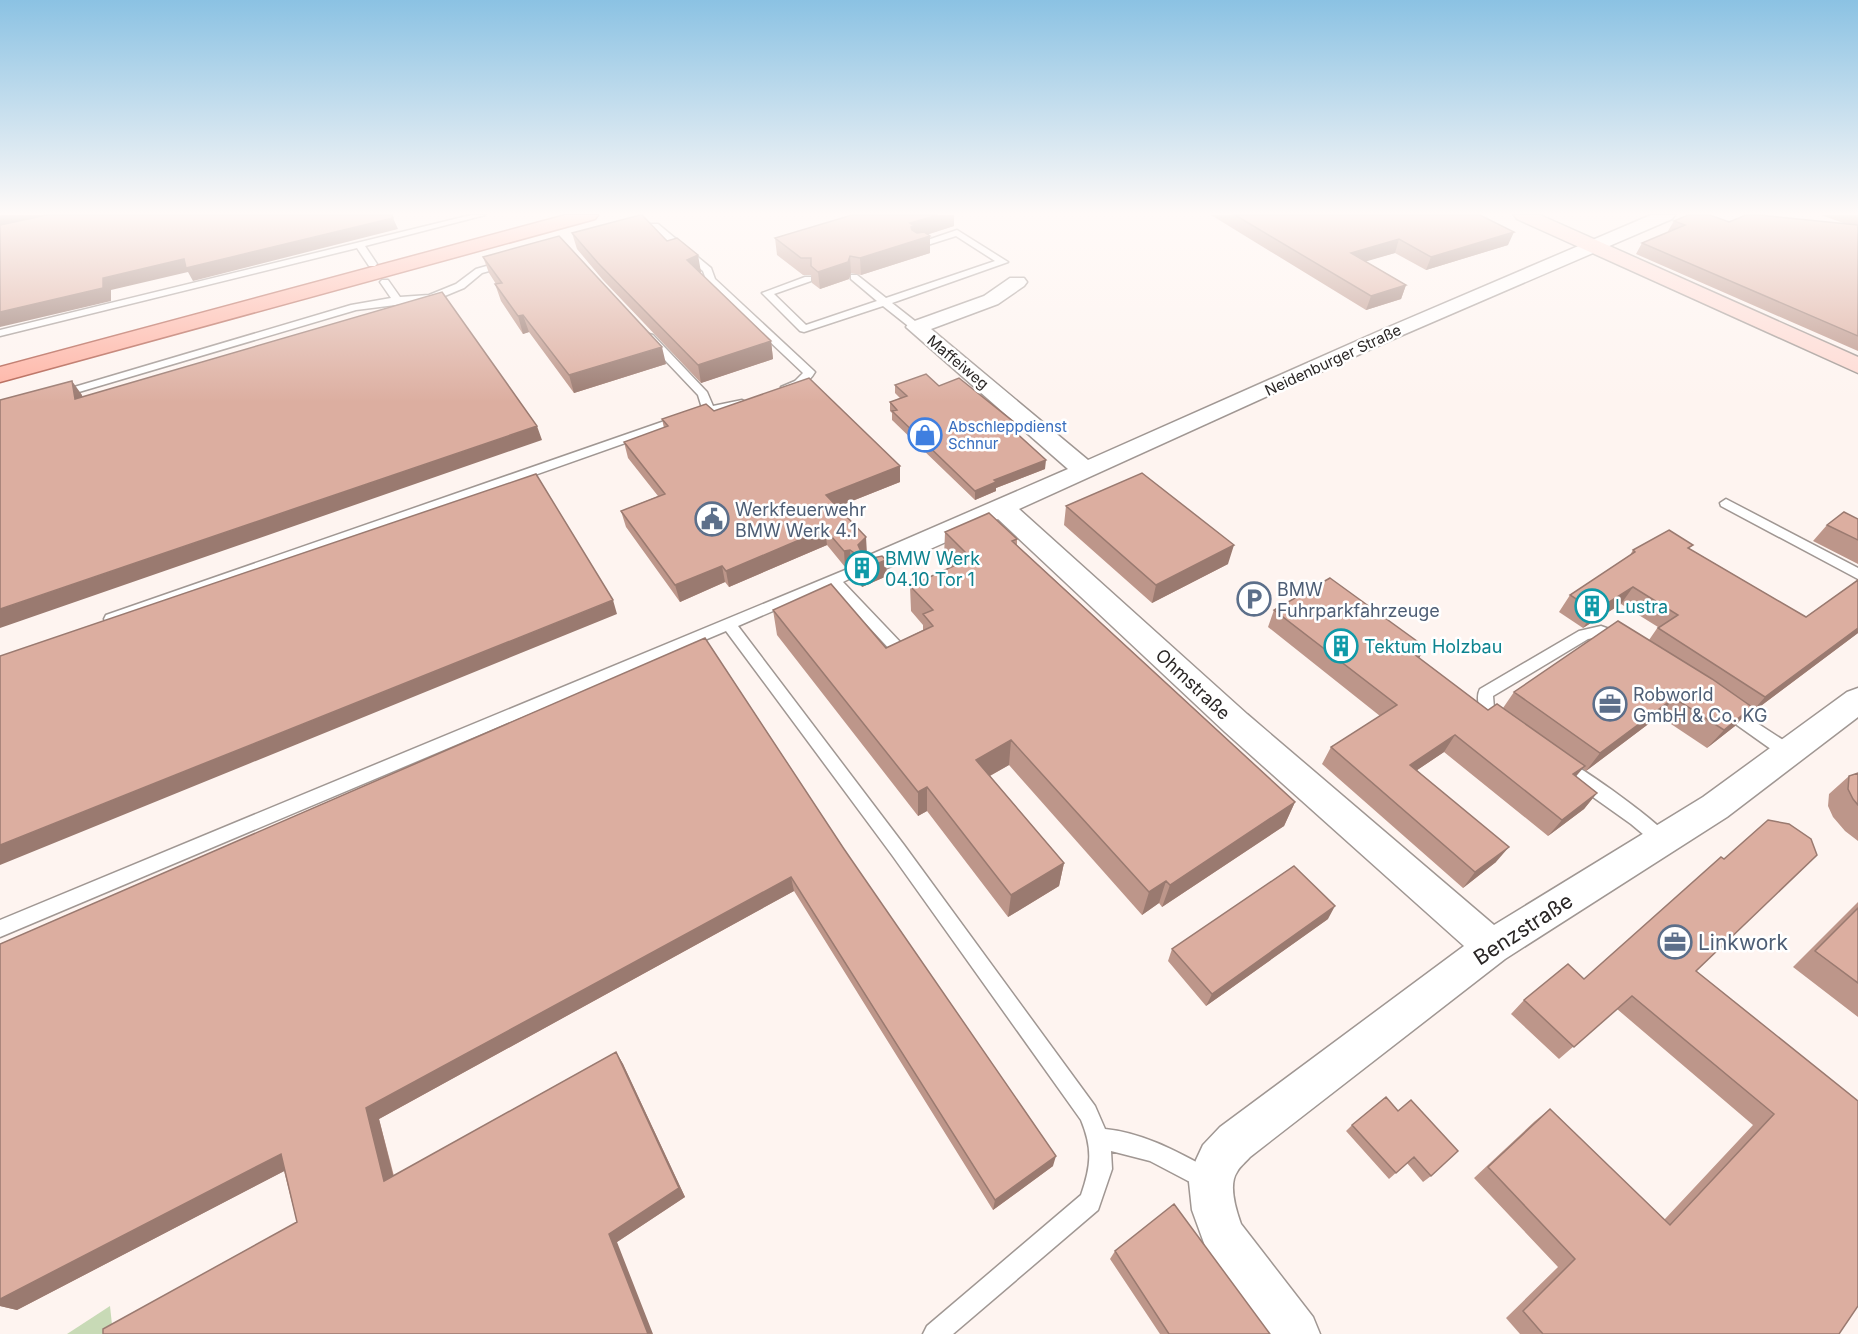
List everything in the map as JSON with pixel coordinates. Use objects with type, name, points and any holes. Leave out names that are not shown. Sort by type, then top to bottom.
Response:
[{"type":"main road","points":[[0,375],[359,277]]},
{"type":"main road","points":[[1659,277],[1858,366]]},
{"type":"street","name":"Neidenburger Straße","points":[[1002,508],[1384,336],[1521,277]]},
{"type":"street","name":"Maffeiweg","points":[[1017,282],[991,300],[916,327],[1086,471]]},
{"type":"street","points":[[874,563],[1002,508]]},
{"type":"street","name":"Ohmstraße","points":[[1002,508],[1236,723],[1492,946]]},
{"type":"street","name":"Benzstraße","points":[[1211,1182],[1218,1160],[1235,1142],[1492,946],[1715,807],[1858,700]]},
{"type":"street","points":[[1211,1182],[1215,1210],[1224,1238],[1296,1334]]},
{"type":"lane","points":[[0,333],[224,277]]},
{"type":"lane","points":[[45,399],[355,307],[431,297],[460,286],[472,277]]},
{"type":"lane","points":[[710,277],[809,372],[807,378],[800,383],[770,394]]},
{"type":"lane","points":[[854,277],[916,327]]},
{"type":"lane","points":[[808,279],[766,293],[804,329],[958,277]]},
{"type":"lane","points":[[385,282],[397,300]]},
{"type":"lane","points":[[638,326],[703,394],[708,408]]},
{"type":"lane","points":[[100,622],[692,417],[708,408],[729,408],[750,401]]},
{"type":"lane","points":[[1726,502],[1858,574]]},
{"type":"lane","points":[[0,929],[850,573]]},
{"type":"lane","points":[[833,580],[899,650]]},
{"type":"lane","points":[[729,625],[898,850],[1088,1113],[1099,1139],[1101,1169],[1090,1202],[935,1334]]},
{"type":"lane","points":[[1512,730],[1487,710],[1485,693],[1592,632],[1601,631],[1615,635],[1635,648]]},
{"type":"lane","points":[[1710,697],[1788,752]]},
{"type":"lane","points":[[1550,758],[1637,819],[1662,840]]},
{"type":"lane","points":[[1099,1139],[1124,1140],[1159,1153],[1211,1182]]},
{"type":"green space","points":[[110,1306],[113,1334],[67,1334]]},
{"type":"building","points":[[0,277],[106,277],[103,278],[103,288],[0,312]]},
{"type":"building","points":[[498,277],[597,277],[662,347],[569,375],[523,315],[518,316],[495,284],[502,283]]},
{"type":"building","points":[[612,277],[705,277],[771,341],[698,365]]},
{"type":"building","points":[[1340,277],[1393,277],[1406,285],[1371,296]]},
{"type":"building","points":[[1722,277],[1858,277],[1858,336]]},
{"type":"building","points":[[442,292],[537,426],[0,609],[0,400],[72,381],[75,399]]},
{"type":"building","points":[[926,374],[939,386],[959,378],[1019,426],[1012,429],[1046,460],[994,480],[996,482],[975,491],[892,411],[897,410],[890,402],[907,396],[895,385]]},
{"type":"building","points":[[809,378],[900,466],[826,495],[866,537],[858,545],[862,554],[873,558],[882,556],[886,560],[861,570],[854,562],[857,555],[850,550],[844,551],[825,529],[726,571],[722,566],[675,585],[621,511],[665,494],[624,442],[668,426],[662,419],[706,404],[714,411]]},
{"type":"building","points":[[1142,473],[1234,545],[1156,585],[1066,506]]},
{"type":"building","points":[[536,474],[613,600],[0,845],[0,656]]},
{"type":"building","points":[[1844,512],[1858,519],[1858,540],[1827,525]]},
{"type":"building","points":[[989,513],[1017,539],[1012,541],[1295,802],[1170,885],[1166,881],[1149,892],[1011,740],[976,760],[1064,863],[1011,895],[927,787],[918,792],[773,610],[831,584],[886,648],[933,626],[923,614],[933,610],[910,586],[971,558],[945,532]]},
{"type":"building","points":[[1669,530],[1693,545],[1688,548],[1806,617],[1858,580],[1858,628],[1765,697],[1658,628],[1678,615],[1633,587],[1595,611],[1570,595],[1635,552],[1633,550]]},
{"type":"building","points":[[1330,578],[1425,647],[1414,654],[1488,710],[1497,704],[1585,766],[1573,774],[1597,793],[1562,820],[1455,735],[1410,765],[1509,847],[1475,872],[1331,747],[1397,705],[1274,610]]},
{"type":"building","points":[[1618,621],[1712,679],[1752,707],[1724,730],[1674,698],[1600,753],[1514,692]]},
{"type":"building","points":[[705,638],[844,849],[1056,1156],[995,1200],[791,877],[366,1108],[384,1181],[616,1052],[679,1188],[609,1234],[648,1334],[103,1334],[103,1329],[297,1222],[281,1154],[0,1299],[0,944]]},
{"type":"building","points":[[1858,773],[1858,805],[1848,789],[1849,776]]},
{"type":"building","points":[[1768,820],[1789,824],[1811,839],[1817,855],[1696,971],[1858,1101],[1858,1306],[1839,1334],[1543,1334],[1523,1311],[1575,1259],[1488,1167],[1550,1109],[1670,1225],[1774,1114],[1632,996],[1574,1047],[1524,1000],[1568,964],[1584,979],[1721,857],[1724,859]]},
{"type":"building","points":[[1294,866],[1335,906],[1212,994],[1172,949]]},
{"type":"building","points":[[1858,908],[1858,983],[1815,951]]},
{"type":"building","points":[[1386,1097],[1398,1111],[1411,1100],[1458,1151],[1431,1176],[1414,1157],[1396,1173],[1352,1125]]},
{"type":"building","points":[[1174,1204],[1270,1334],[1169,1334],[1115,1251]]},
{"type":"place","name":"Abschleppdienst Schnur","points":[[925,435]]},
{"type":"place","name":"Werkfeuerwehr BMW Werk 4.1","points":[[712,519]]},
{"type":"place","name":"BMW Werk 04.10 Tor 1","points":[[862,568]]},
{"type":"place","name":"BMW Fuhrparkfahrzeuge","points":[[1254,599]]},
{"type":"place","name":"Lustra","points":[[1592,606]]},
{"type":"place","name":"Tektum Holzbau","points":[[1341,646]]},
{"type":"place","name":"Robworld GmbH & Co. KG","points":[[1610,704]]},
{"type":"place","name":"Linkwork","points":[[1675,942]]}]
